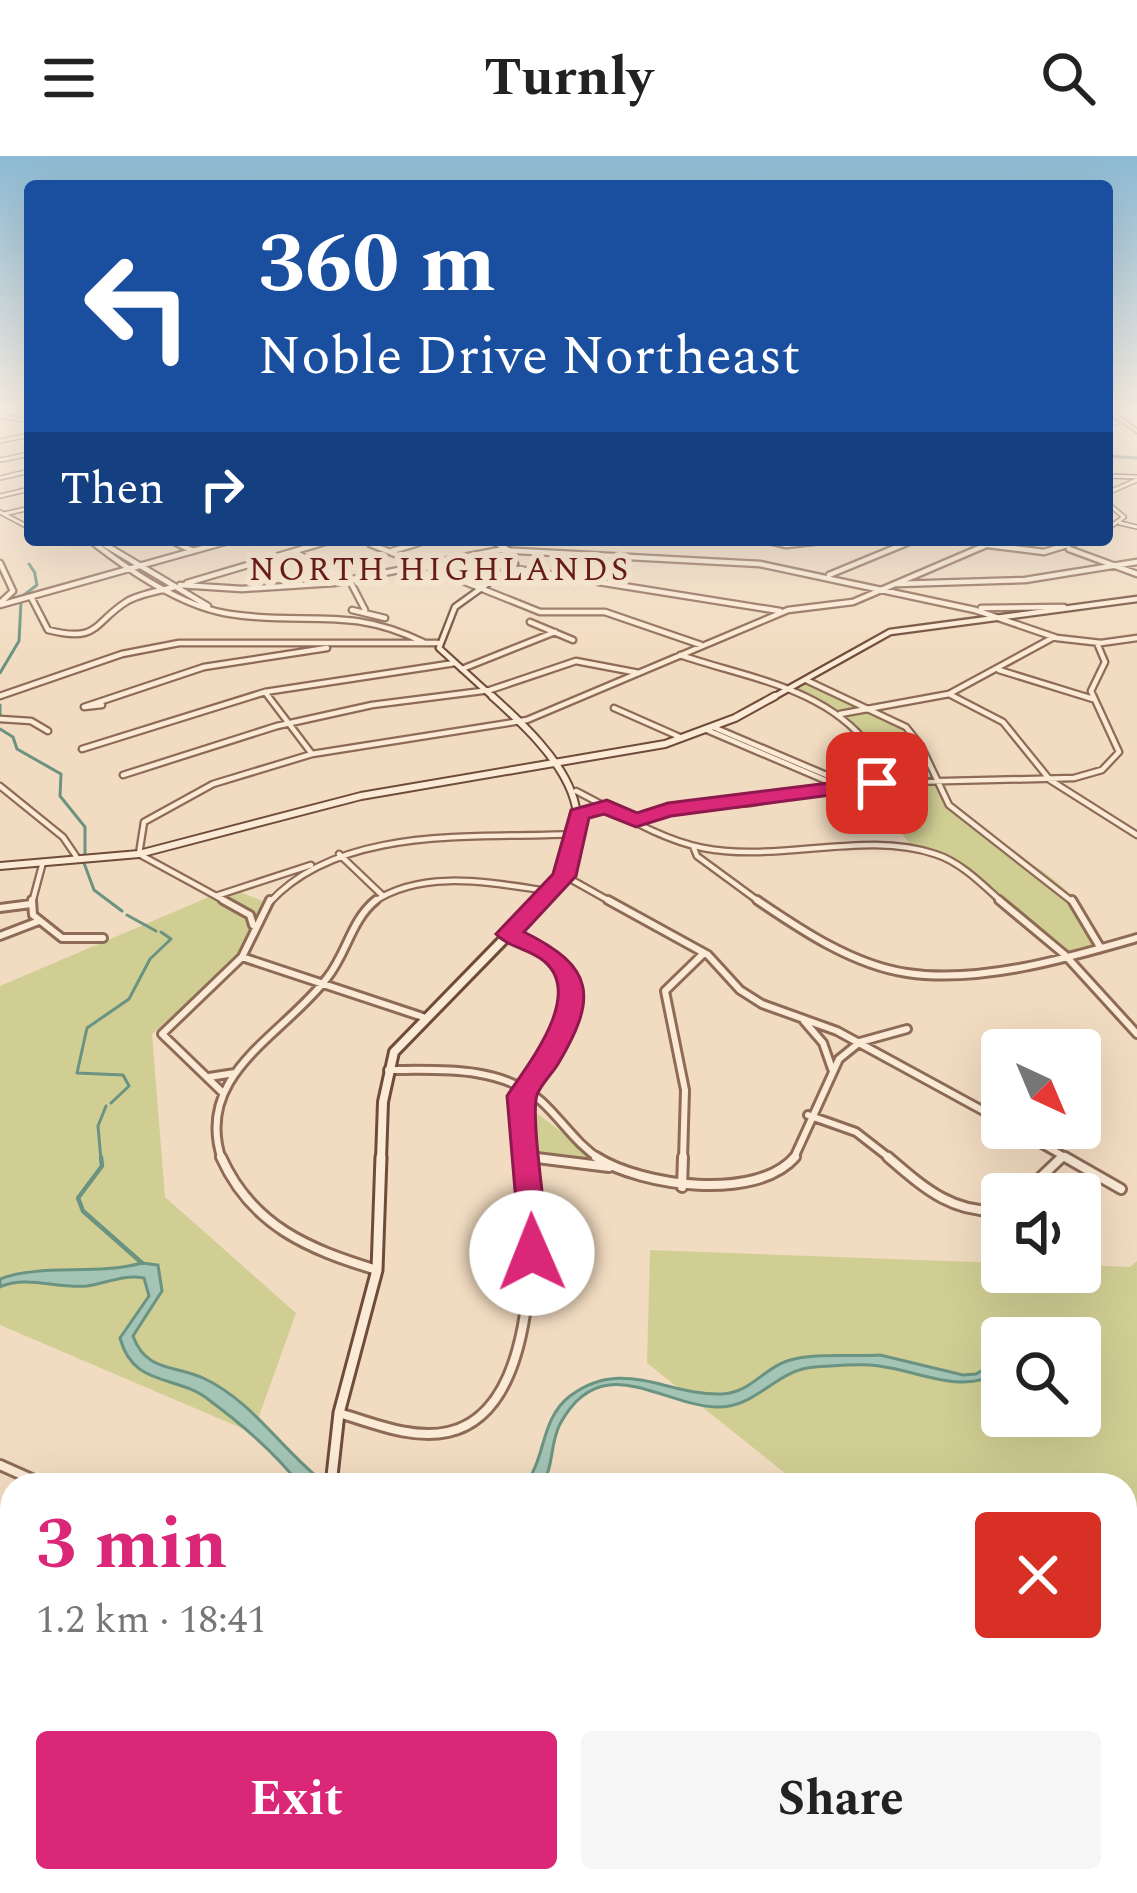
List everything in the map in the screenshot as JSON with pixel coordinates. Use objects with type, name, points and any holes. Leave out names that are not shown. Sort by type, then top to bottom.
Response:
[{"type":"street","points":[[1113,507],[1123,514],[1120,523]]},
{"type":"street","points":[[1113,526],[1137,527]]},
{"type":"street","points":[[102,546],[217,610],[269,615],[365,610]]},
{"type":"street","points":[[183,546],[193,551]]},
{"type":"street","points":[[0,604],[211,546]]},
{"type":"street","points":[[32,596],[48,630],[72,634],[104,628],[123,604],[311,546]]},
{"type":"street","points":[[375,546],[540,612],[605,612],[703,646]]},
{"type":"street","points":[[390,552],[409,546]]},
{"type":"street","points":[[438,643],[449,613],[517,560],[501,546]]},
{"type":"street","points":[[828,576],[900,546]]},
{"type":"street","points":[[511,568],[784,611],[846,604],[984,546]]},
{"type":"street","points":[[992,546],[1028,552],[1070,546]]},
{"type":"street","points":[[1066,548],[1137,574]]},
{"type":"street","points":[[180,588],[350,581],[507,550],[760,564],[952,604],[1054,637],[1097,643],[1137,638]]},
{"type":"street","points":[[293,551],[350,581],[365,610],[426,644]]},
{"type":"street","points":[[895,584],[1024,580],[1137,562]]},
{"type":"street","points":[[0,563],[12,585],[9,597],[0,604]]},
{"type":"street","points":[[9,597],[21,599]]},
{"type":"street","points":[[0,866],[139,854],[361,796],[555,766],[683,739],[806,680],[890,632],[1137,598]]},
{"type":"street","points":[[952,604],[1067,607]]},
{"type":"street","points":[[139,854],[144,823],[163,807],[245,772],[312,754],[519,721],[784,611]]},
{"type":"street","points":[[349,612],[376,616]]},
{"type":"street","points":[[530,622],[573,640]]},
{"type":"street","points":[[462,669],[555,632]]},
{"type":"street","points":[[839,714],[949,694],[1054,637]]},
{"type":"street","points":[[0,696],[122,654],[172,644],[438,643]]},
{"type":"street","points":[[438,643],[519,721],[576,790],[693,846],[789,854],[880,844],[923,849],[962,868],[1065,955],[1137,1034]]},
{"type":"street","points":[[636,821],[668,809],[750,803],[850,785],[1050,780],[1094,774],[1118,757],[1114,733],[1091,683],[1105,662],[1097,643]]},
{"type":"street","points":[[102,705],[204,667],[367,644]]},
{"type":"street","points":[[680,655],[753,675],[839,714],[870,747],[865,784]]},
{"type":"street","points":[[123,775],[288,722],[486,690],[580,658],[605,660],[639,673]]},
{"type":"street","points":[[82,749],[265,692],[455,663]]},
{"type":"street","points":[[999,670],[1095,699]]},
{"type":"street","points":[[806,680],[876,709],[921,742],[933,782],[964,818],[1028,858],[1082,907],[1102,948]]},
{"type":"street","points":[[265,692],[312,754]]},
{"type":"street","points":[[949,694],[1003,722],[1050,780],[1137,835]]},
{"type":"street","points":[[614,708],[683,739]]},
{"type":"street","points":[[31,721],[39,713]]},
{"type":"street","points":[[0,719],[31,721],[48,731]]},
{"type":"street","points":[[710,729],[850,785]]},
{"type":"street","points":[[774,754],[842,787]]},
{"type":"street","points":[[562,773],[570,763]]},
{"type":"street","points":[[0,787],[23,811],[66,835],[78,859]]},
{"type":"street","points":[[333,1473],[339,1413],[376,1270],[388,1070],[394,1052],[565,876],[579,814],[576,790]]},
{"type":"street","points":[[579,814],[607,806]]},
{"type":"street","points":[[215,896],[339,854],[442,838],[575,834]]},
{"type":"street","points":[[693,846],[697,856],[758,902],[892,969],[934,974],[1065,955],[1137,938]]},
{"type":"street","points":[[139,854],[250,915],[253,930]]},
{"type":"street","points":[[339,854],[383,896]]},
{"type":"street","points":[[44,862],[32,904],[39,921],[62,938],[103,938]]},
{"type":"street","points":[[222,1093],[162,1034],[242,957],[269,900],[310,865]]},
{"type":"street","points":[[565,876],[704,953],[740,991],[860,1042],[981,1109]]},
{"type":"street","points":[[376,1270],[289,1238],[240,1190],[218,1159],[222,1093],[325,982],[346,951],[359,915],[383,896],[476,884],[551,891]]},
{"type":"street","points":[[0,908],[32,904]]},
{"type":"street","points":[[0,936],[39,921]]},
{"type":"street","points":[[339,1413],[392,1428],[452,1431],[481,1416],[496,1399],[526,1307],[534,1240],[521,1096],[566,1019],[571,982],[555,957],[508,934]]},
{"type":"street","points":[[682,1186],[685,1090],[664,991],[704,953]]},
{"type":"street","points":[[242,957],[423,1017]]},
{"type":"street","points":[[801,1019],[823,1043],[832,1069]]},
{"type":"street","points":[[529,1157],[614,1167],[682,1186],[766,1174],[792,1165],[802,1155],[808,1115],[832,1069],[860,1042],[907,1029]]},
{"type":"street","points":[[388,1070],[464,1071],[526,1090],[592,1155],[614,1167]]},
{"type":"street","points":[[209,1077],[238,1071]]},
{"type":"street","points":[[808,1115],[857,1133],[899,1170],[952,1202],[981,1212]]},
{"type":"street","points":[[1051,1149],[1121,1189]]},
{"type":"street","points":[[1045,1173],[1063,1156]]},
{"type":"shaded area","points":[[805,680],[870,706],[906,727],[920,744],[944,800],[963,819],[1072,896],[1104,949],[1063,955],[962,866],[910,844],[862,783],[872,766],[863,736],[841,716],[783,690]]},
{"type":"shaded area","points":[[230,888],[265,902],[247,956],[152,1034],[165,1197],[296,1313],[253,1433],[0,1325],[0,986]]},
{"type":"shaded area","points":[[523,1103],[606,1165],[526,1155]]},
{"type":"shaded area","points":[[650,1250],[981,1262],[981,1293],[1101,1293],[1101,1266],[1130,1267],[1137,1261],[1137,1473],[785,1473],[647,1363]]},
{"type":"shaded area","points":[[158,1265],[162,1291],[133,1336],[139,1348],[153,1362],[221,1388],[314,1473],[290,1473],[209,1400],[135,1365],[120,1338],[149,1296],[144,1278],[87,1286],[20,1282],[0,1287],[0,1279],[16,1274]]},
{"type":"shaded area","points":[[880,1355],[963,1375],[981,1371],[981,1380],[941,1380],[871,1365],[815,1367],[789,1374],[743,1402],[716,1407],[613,1385],[594,1389],[576,1401],[560,1424],[547,1473],[532,1473],[553,1416],[570,1396],[589,1385],[627,1378],[702,1393],[732,1393],[797,1358]]},
{"type":"waterway","points":[[29,564],[35,573]]},
{"type":"waterway","points":[[20,598],[37,585],[35,575]]},
{"type":"waterway","points":[[0,673],[19,641],[21,602]]},
{"type":"waterway","points":[[0,705],[0,716]]},
{"type":"waterway","points":[[0,729],[13,737],[17,749],[61,774],[60,796],[85,827],[85,856]]},
{"type":"waterway","points":[[84,863],[94,890],[122,911]]},
{"type":"waterway","points":[[127,915],[156,931]]},
{"type":"waterway","points":[[111,1103],[129,1086],[123,1075],[77,1073],[87,1028],[129,999],[150,959],[171,939],[161,932]]},
{"type":"waterway","points":[[101,1160],[98,1126],[106,1106]]},
{"type":"waterway","points":[[101,1157],[102,1166],[78,1198],[83,1211],[142,1263]]},
{"type":"district","name":"NORTH HIGHLANDS","points":[[440,570]]},
{"type":"route","points":[[532,1253],[529,1157],[521,1096],[546,1061],[566,1019],[571,982],[555,957],[508,934],[565,876],[579,814],[607,806],[636,821],[668,809],[750,803],[877,783]]}]
